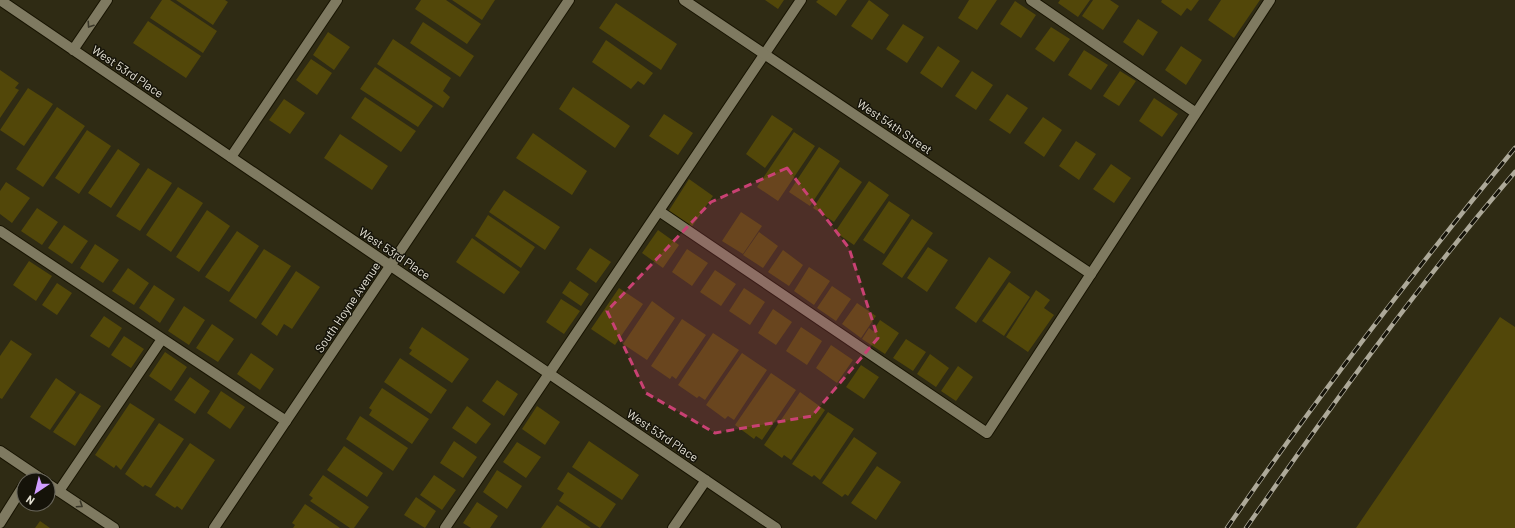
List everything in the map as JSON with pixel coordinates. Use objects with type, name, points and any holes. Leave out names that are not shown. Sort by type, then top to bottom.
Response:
[{"type":"street","name":"West 53rd Place","points":[[0,0],[776,528]]},
{"type":"street","points":[[73,50],[107,0]]},
{"type":"street","points":[[231,157],[337,0]]},
{"type":"street","name":"South Hoyne Avenue","points":[[214,528],[569,0]]},
{"type":"street","name":"West 54th Street","points":[[684,0],[1091,274]]},
{"type":"street","points":[[445,528],[801,0]]},
{"type":"street","points":[[1031,0],[1196,113]]},
{"type":"street","points":[[659,211],[987,433],[1270,0]]},
{"type":"street","points":[[0,231],[286,421]]},
{"type":"street","points":[[59,491],[162,339]]},
{"type":"street","points":[[0,451],[25,472]]},
{"type":"street","points":[[673,528],[706,480]]},
{"type":"street","points":[[56,489],[114,528]]},
{"type":"street","points":[[0,523],[16,498]]},
{"type":"highlighted area","points":[[787,168],[849,248],[878,338],[812,416],[715,433],[646,393],[607,311],[711,202]]},
{"type":"building","points":[[162,0],[170,0],[217,31],[203,53],[150,18]]},
{"type":"building","points":[[176,0],[225,0],[228,2],[213,25]]},
{"type":"building","points":[[421,0],[446,0],[481,24],[467,44],[415,9]]},
{"type":"building","points":[[452,0],[495,0],[482,20]]},
{"type":"building","points":[[765,0],[784,0],[778,9]]},
{"type":"building","points":[[818,0],[847,0],[836,16],[816,2]]},
{"type":"building","points":[[869,0],[889,15],[872,40],[851,26]]},
{"type":"building","points":[[969,0],[997,0],[977,30],[958,18]]},
{"type":"building","points":[[1060,0],[1090,0],[1078,17],[1058,3]]},
{"type":"building","points":[[1093,0],[1110,0],[1119,6],[1103,30],[1082,16]]},
{"type":"building","points":[[1162,0],[1199,0],[1191,11],[1187,8],[1181,16],[1161,2]]},
{"type":"building","points":[[1221,0],[1260,0],[1234,38],[1208,20]]},
{"type":"building","points":[[1015,1],[1036,15],[1021,38],[1000,24]]},
{"type":"building","points":[[616,3],[677,44],[661,70],[599,28]]},
{"type":"building","points":[[1138,19],[1158,32],[1143,56],[1123,42]]},
{"type":"building","points":[[148,21],[201,56],[186,78],[133,43]]},
{"type":"building","points":[[423,22],[474,56],[460,77],[410,43]]},
{"type":"building","points":[[903,24],[924,37],[907,63],[886,49]]},
{"type":"building","points":[[1051,27],[1070,39],[1054,62],[1035,49]]},
{"type":"building","points":[[328,32],[350,47],[334,70],[313,55]]},
{"type":"building","points":[[393,39],[451,78],[443,91],[450,97],[443,108],[377,64]]},
{"type":"building","points":[[606,40],[653,73],[644,85],[638,81],[631,89],[592,62]]},
{"type":"building","points":[[938,46],[960,61],[942,88],[920,73]]},
{"type":"building","points":[[1181,46],[1202,60],[1186,85],[1165,70]]},
{"type":"building","points":[[1084,50],[1108,65],[1091,90],[1068,75]]},
{"type":"building","points":[[311,59],[332,73],[317,95],[296,80]]},
{"type":"building","points":[[375,67],[433,106],[418,127],[360,89]]},
{"type":"building","points":[[0,70],[19,83],[15,88],[19,90],[0,118]]},
{"type":"building","points":[[972,71],[993,85],[976,110],[955,96]]},
{"type":"building","points":[[1120,71],[1136,81],[1119,106],[1103,96]]},
{"type":"building","points":[[573,87],[630,126],[615,148],[559,109]]},
{"type":"building","points":[[28,88],[53,104],[24,146],[0,130]]},
{"type":"building","points":[[1007,94],[1028,108],[1010,134],[989,120]]},
{"type":"building","points":[[365,97],[416,131],[401,152],[351,118]]},
{"type":"building","points":[[1154,98],[1178,114],[1162,137],[1139,121]]},
{"type":"building","points":[[284,99],[305,113],[290,134],[269,120]]},
{"type":"building","points":[[57,107],[85,126],[43,187],[16,169]]},
{"type":"building","points":[[664,114],[693,133],[678,155],[649,136]]},
{"type":"building","points":[[772,115],[793,129],[765,168],[746,154]]},
{"type":"building","points":[[1043,117],[1062,130],[1044,157],[1024,143]]},
{"type":"building","points":[[87,130],[111,146],[79,194],[55,178]]},
{"type":"building","points":[[794,132],[815,146],[778,201],[757,187]]},
{"type":"building","points":[[533,133],[587,171],[572,195],[516,158]]},
{"type":"building","points":[[340,134],[388,166],[372,190],[324,158]]},
{"type":"building","points":[[1076,141],[1096,154],[1079,180],[1059,166]]},
{"type":"building","points":[[819,147],[840,161],[810,206],[789,192]]},
{"type":"building","points":[[118,149],[140,164],[111,208],[88,193]]},
{"type":"building","points":[[1111,164],[1131,178],[1114,203],[1093,189]]},
{"type":"building","points":[[840,167],[862,182],[834,222],[813,208]]},
{"type":"building","points":[[148,168],[172,183],[140,231],[116,216]]},
{"type":"building","points":[[689,179],[713,196],[691,228],[668,212]]},
{"type":"building","points":[[869,181],[889,195],[854,245],[835,232]]},
{"type":"building","points":[[6,182],[30,198],[12,223],[0,214],[0,191]]},
{"type":"building","points":[[178,187],[203,203],[171,252],[146,235]]},
{"type":"building","points":[[504,190],[560,227],[545,250],[489,212]]},
{"type":"building","points":[[889,201],[910,215],[884,254],[863,240]]},
{"type":"building","points":[[37,208],[58,222],[42,245],[21,231]]},
{"type":"building","points":[[207,210],[230,226],[199,272],[176,257]]},
{"type":"building","points":[[741,212],[762,226],[743,254],[722,241]]},
{"type":"building","points":[[488,215],[535,247],[521,268],[475,236]]},
{"type":"building","points":[[912,219],[933,233],[902,278],[882,264]]},
{"type":"building","points":[[64,225],[88,241],[72,264],[48,248]]},
{"type":"building","points":[[658,230],[679,245],[663,268],[642,253]]},
{"type":"building","points":[[237,231],[259,246],[229,292],[205,277]]},
{"type":"building","points":[[759,232],[778,246],[763,268],[743,255]]},
{"type":"building","points":[[472,238],[520,272],[504,294],[456,262]]},
{"type":"building","points":[[95,244],[119,260],[103,283],[80,268]]},
{"type":"building","points":[[928,247],[948,260],[927,292],[907,278]]},
{"type":"building","points":[[590,248],[611,262],[596,283],[576,269]]},
{"type":"building","points":[[264,249],[291,266],[256,319],[229,301]]},
{"type":"building","points":[[687,249],[708,263],[692,286],[672,272]]},
{"type":"building","points":[[783,250],[803,265],[789,286],[768,272]]},
{"type":"building","points":[[989,257],[1011,272],[976,323],[955,308]]},
{"type":"building","points":[[29,261],[52,276],[36,301],[13,285]]},
{"type":"building","points":[[809,267],[830,281],[814,305],[794,291]]},
{"type":"building","points":[[128,268],[149,283],[134,305],[112,291]]},
{"type":"building","points":[[715,270],[736,284],[721,306],[700,292]]},
{"type":"building","points":[[296,271],[320,287],[292,329],[284,324],[277,336],[261,324]]},
{"type":"building","points":[[570,281],[589,294],[581,306],[562,293]]},
{"type":"building","points":[[1009,282],[1030,297],[1004,336],[982,321]]},
{"type":"building","points":[[57,283],[72,293],[57,315],[42,305]]},
{"type":"building","points":[[154,285],[175,299],[160,323],[139,308]]},
{"type":"building","points":[[832,286],[851,299],[836,321],[817,308]]},
{"type":"building","points":[[619,288],[643,304],[615,345],[591,329]]},
{"type":"building","points":[[744,288],[765,302],[750,325],[729,311]]},
{"type":"building","points":[[1036,290],[1050,300],[1044,308],[1054,315],[1028,352],[1006,337]]},
{"type":"building","points":[[561,299],[580,311],[564,334],[546,322]]},
{"type":"building","points":[[652,301],[675,318],[647,360],[623,344]]},
{"type":"building","points":[[857,303],[876,316],[861,338],[842,324]]},
{"type":"building","points":[[184,306],[205,320],[189,345],[168,331]]},
{"type":"building","points":[[773,309],[792,322],[776,345],[758,333]]},
{"type":"building","points":[[104,316],[122,328],[109,348],[90,336]]},
{"type":"building","points":[[1500,317],[1515,327],[1515,528],[1356,528]]},
{"type":"building","points":[[682,319],[706,335],[676,379],[672,376],[670,379],[651,366]]},
{"type":"building","points":[[880,320],[899,333],[885,354],[862,339],[869,328],[873,331]]},
{"type":"building","points":[[212,324],[234,339],[218,362],[196,348]]},
{"type":"building","points":[[422,327],[469,359],[452,383],[409,354],[412,350],[409,348]]},
{"type":"building","points":[[801,327],[822,341],[807,365],[786,351]]},
{"type":"building","points":[[713,333],[739,350],[705,400],[699,396],[697,398],[678,385]]},
{"type":"building","points":[[124,336],[144,349],[131,368],[111,355]]},
{"type":"building","points":[[906,339],[926,352],[913,371],[893,358]]},
{"type":"building","points":[[11,340],[32,354],[2,399],[0,398],[0,356]]},
{"type":"building","points":[[831,345],[853,360],[837,383],[816,368]]},
{"type":"building","points":[[165,352],[187,367],[171,391],[149,376]]},
{"type":"building","points":[[251,353],[274,369],[260,390],[237,374]]},
{"type":"building","points":[[742,353],[767,370],[734,420],[728,416],[725,419],[706,405]]},
{"type":"building","points":[[930,354],[949,368],[936,387],[917,374]]},
{"type":"building","points":[[400,358],[447,390],[431,414],[384,382]]},
{"type":"building","points":[[861,365],[879,377],[864,399],[846,387]]},
{"type":"building","points":[[958,366],[973,377],[956,401],[941,391]]},
{"type":"building","points":[[771,373],[796,390],[762,440],[756,436],[754,439],[735,425]]},
{"type":"building","points":[[190,377],[210,391],[195,414],[174,400]]},
{"type":"building","points":[[56,378],[76,392],[50,430],[30,417]]},
{"type":"building","points":[[497,380],[518,394],[504,416],[482,401]]},
{"type":"building","points":[[382,388],[429,419],[412,444],[369,415],[372,410],[369,408]]},
{"type":"building","points":[[221,391],[245,407],[230,429],[207,413]]},
{"type":"building","points":[[800,392],[825,410],[791,460],[784,455],[782,458],[764,445]]},
{"type":"building","points":[[80,393],[101,406],[75,446],[53,432]]},
{"type":"building","points":[[130,403],[155,419],[121,470],[116,465],[114,468],[95,455]]},
{"type":"building","points":[[467,406],[491,424],[476,444],[452,428]]},
{"type":"building","points":[[537,406],[560,422],[545,445],[522,429]]},
{"type":"building","points":[[828,412],[854,429],[820,480],[814,475],[812,477],[792,464]]},
{"type":"building","points":[[360,416],[408,448],[393,471],[346,439]]},
{"type":"building","points":[[159,423],[184,439],[151,488],[145,485],[143,487],[125,474]]},
{"type":"building","points":[[854,437],[877,453],[848,496],[845,494],[842,497],[822,483]]},
{"type":"building","points":[[454,441],[477,457],[463,478],[440,463]]},
{"type":"building","points":[[589,441],[639,475],[622,500],[572,467]]},
{"type":"building","points":[[517,442],[541,457],[526,478],[503,462]]},
{"type":"building","points":[[190,443],[215,460],[182,510],[177,506],[175,508],[155,495]]},
{"type":"building","points":[[344,446],[383,473],[367,497],[327,470]]},
{"type":"building","points":[[877,466],[901,482],[876,520],[851,503]]},
{"type":"building","points":[[497,470],[522,486],[507,509],[483,492]]},
{"type":"building","points":[[568,472],[616,504],[600,528],[559,501],[564,493],[557,489]]},
{"type":"building","points":[[323,475],[369,507],[354,528],[350,528],[310,501],[313,498],[309,495]]},
{"type":"building","points":[[434,475],[456,490],[442,510],[420,495]]},
{"type":"building","points":[[416,497],[436,511],[425,528],[404,515]]},
{"type":"building","points":[[477,502],[498,516],[490,528],[471,528],[463,523]]},
{"type":"building","points":[[305,504],[340,528],[293,528],[295,525],[292,523]]},
{"type":"building","points":[[557,505],[591,528],[541,528]]},
{"type":"building","points":[[40,521],[50,528],[35,528]]},
{"type":"railway","points":[[1227,528],[1261,479],[1367,335],[1515,148]]},
{"type":"railway","points":[[1246,528],[1310,437],[1410,302],[1515,172]]}]
